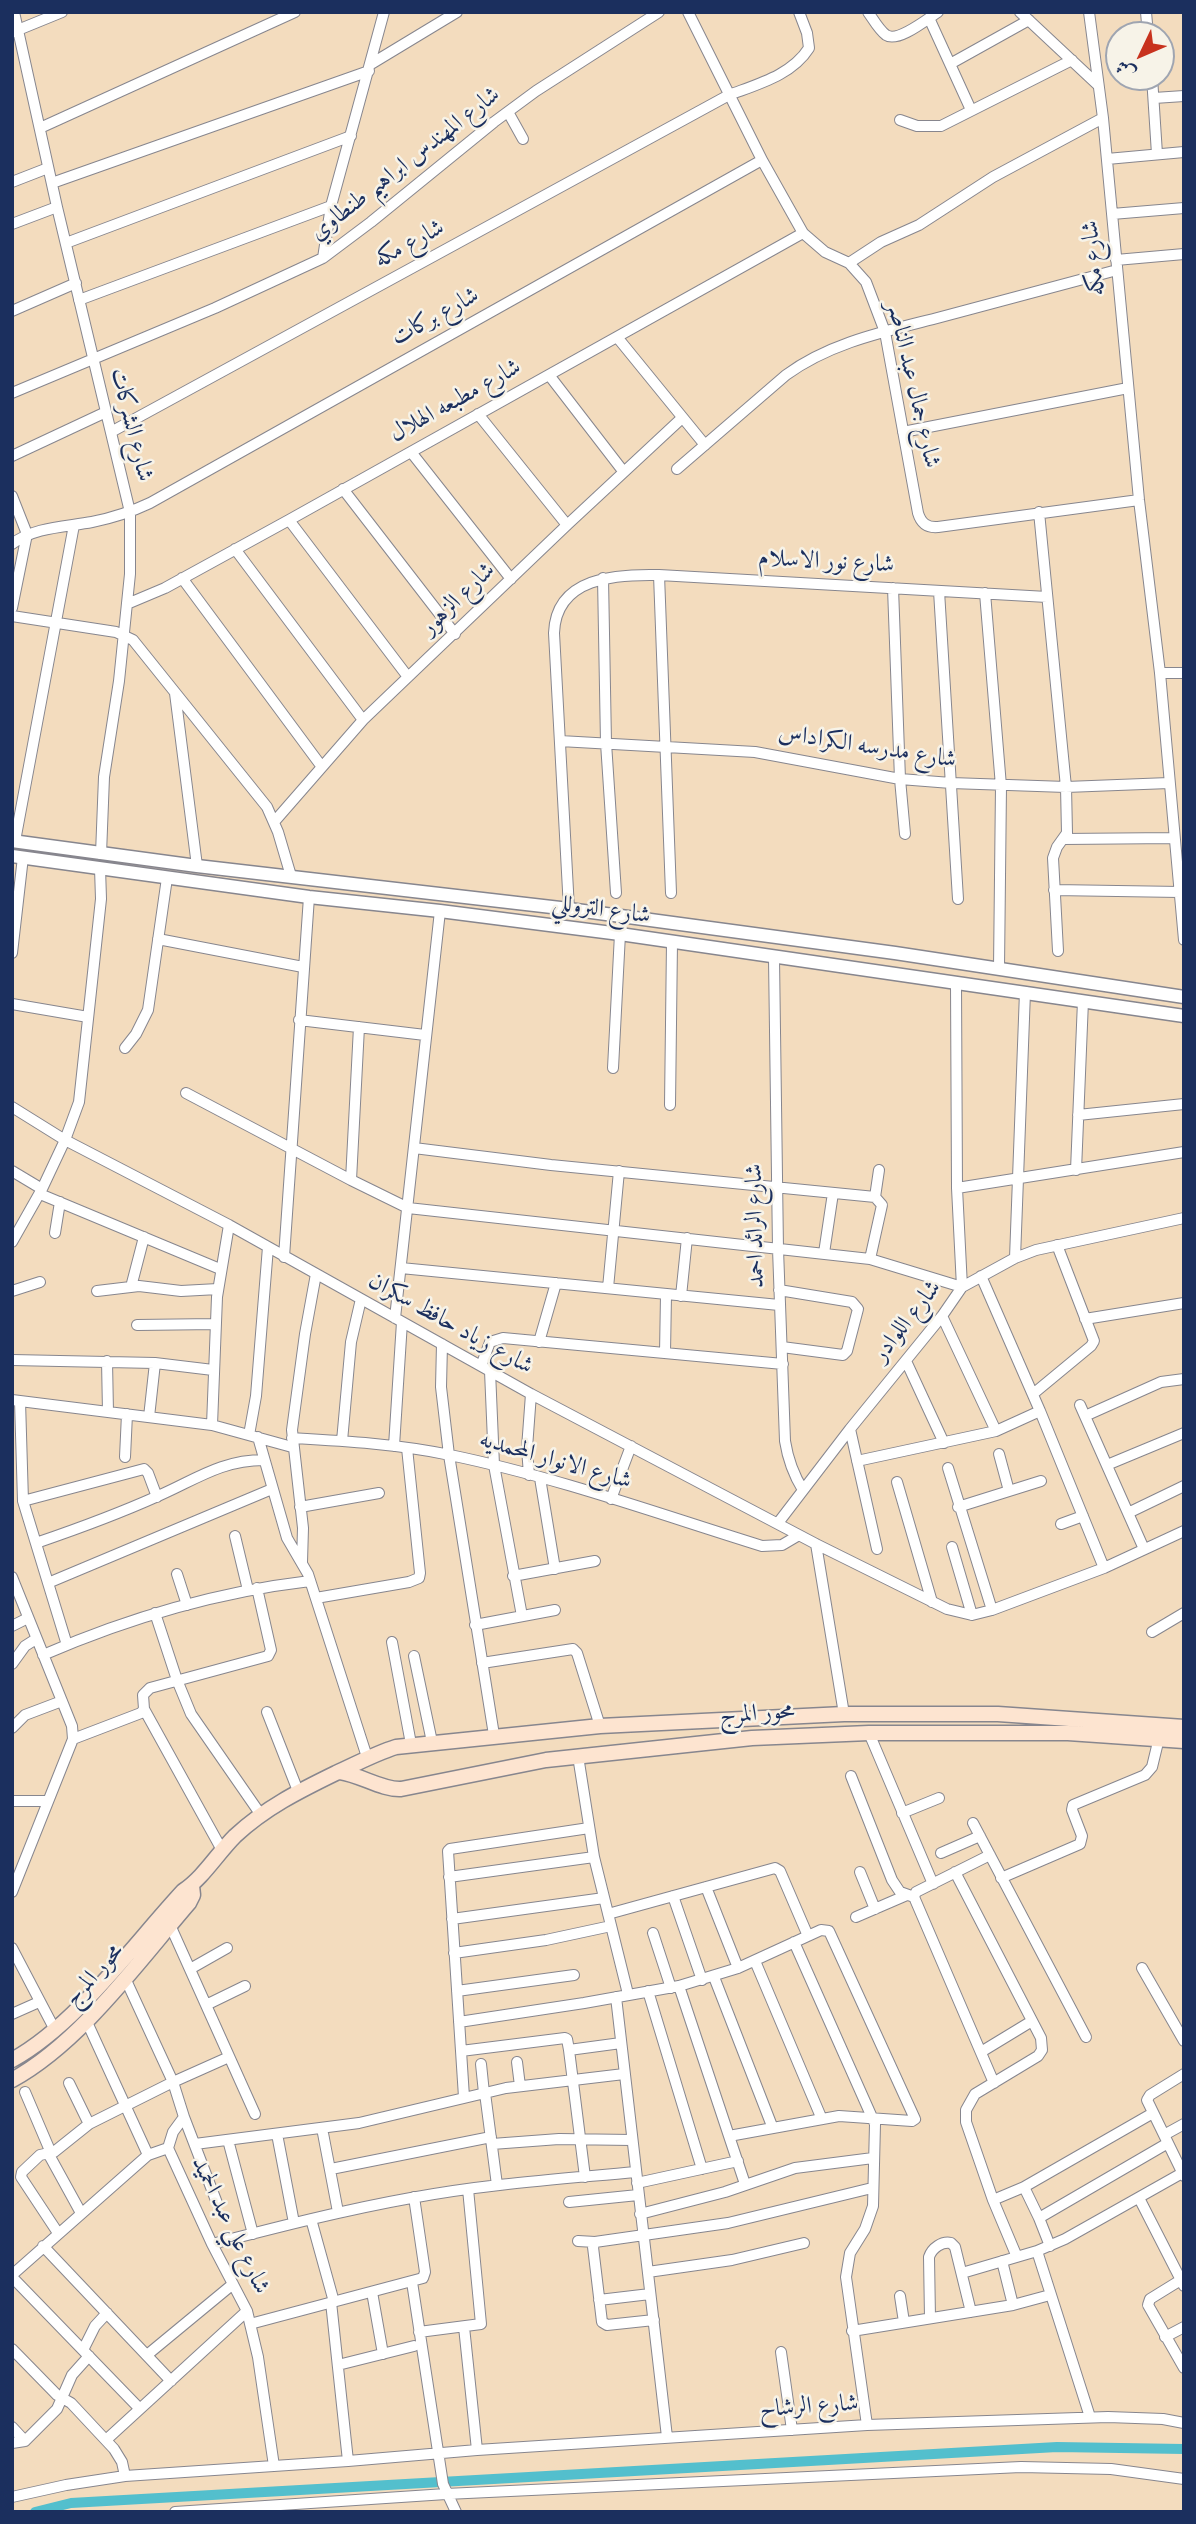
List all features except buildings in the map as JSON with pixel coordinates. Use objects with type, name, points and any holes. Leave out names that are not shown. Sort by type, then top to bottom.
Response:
[{"type":"main road","name":"محور المرج","points":[[12,2060],[55,2029],[120,1963],[183,1891],[192,1886],[222,1850],[261,1815],[298,1791],[367,1757],[411,1744],[600,1726],[844,1714],[998,1714],[1181,1734]]},
{"type":"main road","name":"محور المرج","points":[[340,1772],[363,1777],[392,1789],[401,1789],[515,1765],[705,1741],[869,1733],[1068,1733],[1159,1738],[1181,1734]]},
{"type":"main road","name":"محور المرج","points":[[12,2080],[57,2050],[125,1979],[191,1899],[192,1886]]},
{"type":"street","name":"شارع الشركات","points":[[14,12],[15,31],[130,512],[127,604],[119,681],[104,776],[101,854]]},
{"type":"street","points":[[15,31],[62,12]]},
{"type":"street","points":[[40,128],[295,12]]},
{"type":"street","points":[[323,258],[331,206],[384,12]]},
{"type":"street","points":[[52,183],[370,68],[457,12]]},
{"type":"street","name":"شارع المهندس ابراهيم طنطاوي","points":[[12,393],[215,309],[323,258],[536,91],[659,12]]},
{"type":"street","name":"شارع جمال عبد الناصر","points":[[688,12],[762,160],[803,233],[825,251],[849,263],[866,282],[885,332],[920,518],[927,526],[938,527],[1139,500]]},
{"type":"street","name":"شارع مكه","points":[[110,432],[729,95],[781,74],[800,61],[809,48],[799,12]]},
{"type":"street","points":[[867,12],[887,35],[893,37],[933,15],[950,64],[971,110]]},
{"type":"street","points":[[1020,12],[1098,85]]},
{"type":"street","name":"شارع مكه","points":[[1089,12],[1107,159],[1139,500],[1160,673],[1184,940]]},
{"type":"street","points":[[950,64],[1028,20]]},
{"type":"street","points":[[900,120],[917,126],[941,126],[1072,60]]},
{"type":"street","points":[[1153,91],[1157,154]]},
{"type":"street","points":[[1154,99],[1184,96]]},
{"type":"street","points":[[508,112],[523,139]]},
{"type":"street","points":[[849,263],[881,242],[919,225],[993,177],[1102,117]]},
{"type":"street","points":[[66,243],[351,136]]},
{"type":"street","points":[[1107,159],[1184,152]]},
{"type":"street","name":"شارع بركات","points":[[27,534],[130,512],[150,503],[762,160]]},
{"type":"street","points":[[12,182],[48,168]]},
{"type":"street","points":[[79,300],[331,206]]},
{"type":"street","points":[[12,224],[57,207]]},
{"type":"street","points":[[1112,214],[1184,208]]},
{"type":"street","name":"شارع مطبعه الهلال","points":[[127,604],[182,578],[289,520],[803,233]]},
{"type":"street","points":[[677,469],[805,361],[825,351],[1117,265],[1184,254]]},
{"type":"street","points":[[12,311],[76,283]]},
{"type":"street","points":[[617,337],[705,445]]},
{"type":"street","points":[[549,375],[623,471]]},
{"type":"street","points":[[903,432],[1128,388]]},
{"type":"street","points":[[12,456],[106,412]]},
{"type":"street","points":[[478,414],[566,525]]},
{"type":"street","name":"شارع الزهور","points":[[274,822],[363,720],[682,418]]},
{"type":"street","points":[[411,452],[511,579]]},
{"type":"street","points":[[343,489],[455,634]]},
{"type":"street","points":[[12,496],[27,534],[12,608]]},
{"type":"street","points":[[1039,512],[1066,786],[1067,830],[1054,852],[1058,951]]},
{"type":"street","points":[[289,520],[408,677]]},
{"type":"street","points":[[13,841],[74,525]]},
{"type":"street","points":[[12,544],[27,534]]},
{"type":"street","points":[[235,549],[363,720]]},
{"type":"street","points":[[659,575],[671,892]]},
{"type":"street","name":"شارع نور الاسلام","points":[[603,578],[659,575],[1047,597]]},
{"type":"street","points":[[182,578],[322,767]]},
{"type":"street","points":[[569,909],[554,621],[570,595],[582,586],[603,578],[607,743],[616,893]]},
{"type":"street","points":[[893,588],[900,779],[905,834]]},
{"type":"street","points":[[939,591],[958,899]]},
{"type":"street","points":[[985,593],[1001,786],[999,968]]},
{"type":"street","points":[[12,617],[124,634],[143,651],[258,793],[274,822],[291,876]]},
{"type":"street","points":[[1160,673],[1184,673]]},
{"type":"street","points":[[174,691],[197,866]]},
{"type":"street","name":"شارع مدرسه الكراداس","points":[[560,741],[755,751],[900,779],[951,783],[1001,786],[1169,783]]},
{"type":"street","points":[[1063,839],[1174,838]]},
{"type":"street","name":"شارع التروللي","points":[[13,841],[197,866],[569,909],[895,953],[1184,997]]},
{"type":"street","points":[[12,953],[18,856]]},
{"type":"street","name":"شارع التروللي","points":[[18,856],[309,897],[620,934],[1184,1016]]},
{"type":"street","points":[[12,1242],[41,1191],[79,1102],[101,899],[100,868]]},
{"type":"street","points":[[125,1048],[136,1034],[148,1010],[167,878]]},
{"type":"street","points":[[1054,890],[1180,892]]},
{"type":"street","points":[[284,1256],[309,897]]},
{"type":"street","points":[[394,1446],[401,1268],[440,911]]},
{"type":"street","points":[[613,1068],[620,934]]},
{"type":"street","points":[[158,939],[303,967]]},
{"type":"street","points":[[670,1105],[672,942]]},
{"type":"street","points":[[893,975],[895,953]]},
{"type":"street","name":"شارع الرائد احمد","points":[[774,958],[779,1305],[788,1458],[793,1475],[803,1490]]},
{"type":"street","name":"شارع اللوادر","points":[[778,1523],[962,1287],[957,1188],[956,984]]},
{"type":"street","points":[[1015,1258],[1025,992]]},
{"type":"street","points":[[1076,1170],[1083,1001]]},
{"type":"street","points":[[12,1004],[89,1017]]},
{"type":"street","points":[[299,1020],[425,1035]]},
{"type":"street","points":[[351,1180],[359,1027]]},
{"type":"street","points":[[186,1093],[408,1208],[870,1259],[962,1287],[1015,1258],[1057,1245],[1184,1218]]},
{"type":"street","points":[[1078,1115],[1184,1104]]},
{"type":"street","name":"شارع زياد حافظ سكران","points":[[12,1107],[65,1140],[229,1225],[531,1394],[816,1544],[932,1602],[955,1612],[972,1615]]},
{"type":"street","points":[[414,1148],[875,1197],[882,1205],[870,1259]]},
{"type":"street","points":[[957,1188],[1184,1152]]},
{"type":"street","points":[[875,1197],[879,1170]]},
{"type":"street","points":[[608,1288],[619,1171]]},
{"type":"street","points":[[14,1173],[60,1202],[220,1269]]},
{"type":"street","points":[[824,1253],[833,1193]]},
{"type":"street","points":[[55,1233],[60,1202]]},
{"type":"street","points":[[212,1425],[218,1289],[229,1225]]},
{"type":"street","points":[[131,1287],[144,1237]]},
{"type":"street","points":[[681,1296],[687,1238]]},
{"type":"street","points":[[1033,1394],[1093,1344],[1057,1245]]},
{"type":"street","points":[[268,1247],[253,1436],[264,1460],[287,1538],[310,1581],[367,1757]]},
{"type":"street","points":[[401,1268],[779,1305]]},
{"type":"street","points":[[302,1562],[304,1548],[292,1442],[305,1334],[316,1274]]},
{"type":"street","points":[[981,1276],[1033,1394],[1104,1568]]},
{"type":"street","points":[[12,1291],[40,1282]]},
{"type":"street","points":[[539,1342],[556,1283]]},
{"type":"street","points":[[97,1291],[149,1286],[181,1291],[218,1289]]},
{"type":"street","points":[[779,1290],[852,1302],[858,1310],[847,1351],[843,1355],[782,1347]]},
{"type":"street","points":[[665,1353],[666,1295]]},
{"type":"street","points":[[342,1441],[351,1342],[362,1299]]},
{"type":"street","points":[[1085,1319],[1184,1303]]},
{"type":"street","points":[[942,1316],[996,1431]]},
{"type":"street","points":[[137,1325],[216,1324]]},
{"type":"street","points":[[522,1616],[494,1465],[485,1368],[490,1342],[498,1339],[539,1342],[783,1364]]},
{"type":"street","points":[[443,1345],[441,1387],[449,1455],[494,1735]]},
{"type":"street","points":[[12,1360],[155,1363],[213,1370]]},
{"type":"street","points":[[906,1360],[944,1443]]},
{"type":"street","points":[[107,1362],[107,1412]]},
{"type":"street","points":[[149,1417],[155,1363]]},
{"type":"street","points":[[1085,1416],[1161,1382],[1183,1381]]},
{"type":"street","points":[[529,1475],[527,1420],[531,1394]]},
{"type":"street","points":[[16,1401],[17,1456],[23,1501],[67,1644]]},
{"type":"street","name":"شارع الانوار المحمديه","points":[[16,1401],[212,1425],[253,1436],[292,1442],[342,1441],[449,1455],[540,1478],[762,1546],[782,1545],[799,1535]]},
{"type":"street","points":[[1080,1405],[1144,1549]]},
{"type":"street","points":[[857,1461],[996,1431],[1040,1411]]},
{"type":"street","points":[[125,1457],[127,1414]]},
{"type":"street","points":[[850,1429],[877,1549]]},
{"type":"street","points":[[1107,1465],[1184,1433]]},
{"type":"street","points":[[611,1499],[631,1446]]},
{"type":"street","points":[[316,1598],[409,1582],[418,1578],[420,1573],[407,1448]]},
{"type":"street","points":[[999,1454],[1009,1491]]},
{"type":"street","points":[[36,1543],[157,1497],[225,1465],[241,1460],[264,1460]]},
{"type":"street","points":[[948,1468],[992,1610]]},
{"type":"street","points":[[23,1501],[144,1469],[157,1497]]},
{"type":"street","points":[[540,1478],[555,1569]]},
{"type":"street","points":[[958,1507],[1041,1481]]},
{"type":"street","points":[[897,1482],[932,1602]]},
{"type":"street","points":[[1128,1513],[1184,1486]]},
{"type":"street","points":[[48,1583],[272,1489]]},
{"type":"street","points":[[300,1507],[379,1493]]},
{"type":"street","points":[[1062,1524],[1083,1516]]},
{"type":"street","points":[[952,1547],[972,1615],[1104,1568],[1184,1531]]},
{"type":"street","points":[[222,1850],[144,1709],[143,1695],[147,1690],[177,1680],[270,1654],[235,1536]]},
{"type":"street","points":[[816,1544],[844,1714]]},
{"type":"street","points":[[513,1576],[595,1561]]},
{"type":"street","points":[[177,1574],[187,1605]]},
{"type":"street","points":[[12,1577],[15,1594],[28,1618],[72,1726],[73,1739],[12,1892]]},
{"type":"street","points":[[43,1655],[155,1613],[252,1589],[310,1581]]},
{"type":"street","points":[[475,1625],[555,1610]]},
{"type":"street","points":[[155,1613],[191,1714],[261,1815]]},
{"type":"street","points":[[1152,1632],[1184,1613]]},
{"type":"street","points":[[12,1626],[28,1618]]},
{"type":"street","points":[[12,1664],[25,1646],[36,1639]]},
{"type":"street","points":[[392,1642],[411,1744]]},
{"type":"street","points":[[482,1663],[573,1648],[577,1653],[600,1726]]},
{"type":"street","points":[[414,1656],[432,1742]]},
{"type":"street","points":[[12,1728],[25,1715],[62,1701]]},
{"type":"street","points":[[73,1739],[136,1715],[144,1709]]},
{"type":"street","points":[[267,1712],[298,1791]]},
{"type":"street","points":[[869,1733],[933,1884]]},
{"type":"street","points":[[1001,1878],[1080,1844],[1082,1836],[1072,1810],[1073,1805],[1148,1773],[1159,1738]]},
{"type":"street","points":[[578,1756],[594,1857],[628,1994]]},
{"type":"street","points":[[851,1776],[891,1880],[900,1892],[910,1896],[994,2082]]},
{"type":"street","points":[[902,1813],[939,1798]]},
{"type":"street","points":[[12,1801],[48,1801]]},
{"type":"street","points":[[973,1823],[1086,2037]]},
{"type":"street","points":[[464,2097],[447,1851],[589,1828]]},
{"type":"street","points":[[941,1853],[979,1836]]},
{"type":"street","points":[[856,1917],[910,1896],[990,1855]]},
{"type":"street","points":[[449,1877],[594,1857]]},
{"type":"street","points":[[12,1860],[26,1859]]},
{"type":"street","points":[[608,1914],[772,1868],[778,1869],[808,1936]]},
{"type":"street","points":[[860,1872],[875,1909]]},
{"type":"street","points":[[955,1872],[1041,2038],[1042,2050],[1038,2056],[971,2099],[965,2116],[993,2200],[1017,2257]]},
{"type":"street","points":[[706,1887],[738,1968]]},
{"type":"street","points":[[673,1896],[702,1980]]},
{"type":"street","points":[[452,1919],[604,1898]]},
{"type":"street","points":[[170,1926],[255,2114]]},
{"type":"street","points":[[454,1953],[546,1940],[611,1926]]},
{"type":"street","points":[[459,2022],[675,1987],[738,1968],[825,1930],[832,1935],[915,2119],[912,2121],[847,2116],[821,2118],[729,2136]]},
{"type":"street","points":[[653,1933],[675,1987],[745,2185]]},
{"type":"street","points":[[794,1942],[875,2127],[873,2206],[868,2222],[850,2253],[846,2277],[867,2426]]},
{"type":"street","points":[[12,1948],[15,1962],[55,2029]]},
{"type":"street","points":[[190,1969],[227,1948]]},
{"type":"street","points":[[755,1961],[821,2118]]},
{"type":"street","points":[[1142,1968],[1184,2041]]},
{"type":"street","points":[[457,1991],[574,1975]]},
{"type":"street","points":[[714,1977],[772,2126]]},
{"type":"street","points":[[125,1979],[173,2082],[216,2203]]},
{"type":"street","points":[[206,2006],[245,1986]]},
{"type":"street","points":[[648,1991],[702,2169]]},
{"type":"street","points":[[616,1997],[667,2437]]},
{"type":"street","points":[[12,2014],[39,2002]]},
{"type":"street","points":[[86,2020],[148,2155]]},
{"type":"street","points":[[981,2052],[1032,2021]]},
{"type":"street","points":[[461,2051],[567,2039],[585,2177]]},
{"type":"street","points":[[569,2050],[621,2043]]},
{"type":"street","points":[[58,2233],[22,2178],[22,2172],[40,2155],[49,2153],[89,2124],[229,2057]]},
{"type":"street","points":[[517,2062],[520,2086]]},
{"type":"street","points":[[481,2064],[497,2185]]},
{"type":"street","points":[[195,2144],[377,2119],[520,2086],[624,2074]]},
{"type":"street","points":[[962,2273],[1050,2246],[1096,2224],[1183,2174],[1148,2103],[1150,2095],[1184,2074]]},
{"type":"street","points":[[69,2083],[89,2124]]},
{"type":"street","points":[[26,2092],[49,2153],[81,2213]]},
{"type":"street","points":[[993,2200],[1024,2187],[1153,2113]]},
{"type":"street","name":"شارع علي عبد الحميد","points":[[184,2117],[169,2140],[168,2148],[212,2244],[247,2311],[258,2357],[274,2466]]},
{"type":"street","points":[[1039,2218],[1166,2139],[1184,2124]]},
{"type":"street","points":[[322,2127],[338,2212]]},
{"type":"street","points":[[277,2134],[294,2223]]},
{"type":"street","points":[[228,2140],[253,2234]]},
{"type":"street","points":[[331,2169],[491,2140],[632,2140]]},
{"type":"street","points":[[140,2409],[12,2276],[148,2155],[168,2148]]},
{"type":"street","points":[[640,2214],[795,2168],[873,2158]]},
{"type":"street","points":[[212,2244],[338,2212],[414,2197],[497,2185],[585,2177],[636,2177],[702,2169],[738,2161]]},
{"type":"street","points":[[1024,2187],[1050,2246]]},
{"type":"street","points":[[578,2241],[643,2237],[728,2223],[873,2188]]},
{"type":"street","points":[[419,2332],[481,2324],[468,2189]]},
{"type":"street","points":[[569,2202],[638,2195]]},
{"type":"street","points":[[250,2324],[423,2278],[425,2275],[414,2197]]},
{"type":"street","points":[[1139,2198],[1183,2281],[1150,2299],[1149,2308],[1184,2368]]},
{"type":"street","points":[[311,2219],[333,2302],[348,2461]]},
{"type":"street","points":[[595,2242],[593,2247],[601,2319],[604,2324],[654,2320]]},
{"type":"street","points":[[930,2318],[929,2257],[932,2250],[945,2242],[954,2244],[971,2312]]},
{"type":"street","points":[[648,2272],[732,2260],[804,2243]]},
{"type":"street","points":[[43,2246],[171,2381]]},
{"type":"street","points":[[1037,2251],[1090,2417]]},
{"type":"street","points":[[1002,2261],[1013,2305]]},
{"type":"street","points":[[412,2282],[444,2489],[456,2512]]},
{"type":"street","points":[[147,2355],[233,2284]]},
{"type":"street","points":[[372,2292],[383,2354]]},
{"type":"street","points":[[599,2300],[650,2294]]},
{"type":"street","points":[[852,2332],[1013,2305],[1050,2295]]},
{"type":"street","points":[[900,2296],[904,2322]]},
{"type":"street","points":[[106,2440],[247,2311]]},
{"type":"street","points":[[12,2443],[25,2441],[57,2409],[72,2375],[86,2353],[95,2326],[107,2314]]},
{"type":"street","points":[[1166,2337],[1184,2326]]},
{"type":"street","points":[[464,2328],[477,2450]]},
{"type":"street","points":[[338,2365],[414,2346]]},
{"type":"street","points":[[12,2349],[71,2403],[106,2440],[119,2455],[125,2476]]},
{"type":"street","points":[[781,2352],[792,2430]]},
{"type":"street","name":"شارع الرشاح","points":[[12,2497],[65,2485],[125,2476],[667,2437],[1090,2417],[1134,2417],[1184,2423]]},
{"type":"street","points":[[12,2427],[25,2441]]},
{"type":"street","points":[[175,2512],[444,2489],[1021,2467],[1111,2469],[1184,2479]]},
{"type":"waterway","points":[[35,2512],[71,2503],[1057,2447],[1184,2449]]}]
